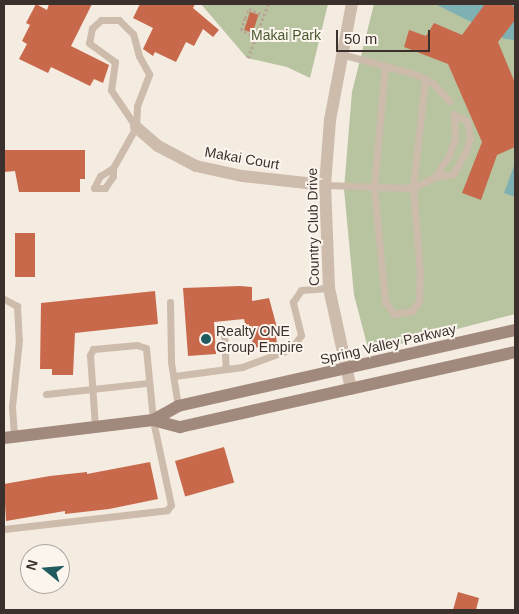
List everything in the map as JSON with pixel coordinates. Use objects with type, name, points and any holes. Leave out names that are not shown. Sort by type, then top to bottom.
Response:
[{"type":"street","name":"Country Club Drive","points":[[351,389],[329,288],[325,184],[330,120],[352,4]]},
{"type":"street","name":"Makai Court","points":[[136,128],[158,146],[196,166],[242,176],[325,184]]},
{"type":"street","name":"Spring Valley Parkway","points":[[9,438],[153,420],[178,406],[515,330]]},
{"type":"street","name":"Spring Valley Parkway","points":[[153,420],[180,427],[515,352]]},
{"type":"lane","points":[[113,168],[136,128],[137,106],[149,74],[138,56],[133,34],[119,20],[102,20],[92,28],[89,43],[115,62],[111,90],[136,128]]},
{"type":"lane","points":[[341,54],[425,79],[450,102]]},
{"type":"lane","points":[[385,66],[374,187],[385,302],[394,314],[412,311],[419,301],[420,273],[413,188],[425,79]]},
{"type":"lane","points":[[325,184],[413,188],[435,177],[448,157],[455,139],[454,114],[467,121],[468,144],[453,174],[446,178],[435,177]]},
{"type":"lane","points":[[174,376],[242,367],[291,348],[301,335],[293,302],[301,290],[329,288]]},
{"type":"lane","points":[[4,299],[17,306],[19,340],[8,407],[9,438]]},
{"type":"lane","points":[[170,302],[174,376],[178,406]]},
{"type":"lane","points":[[224,335],[226,369]]},
{"type":"lane","points":[[4,528],[167,510],[172,505],[153,420],[146,348],[137,345],[93,349],[89,363],[95,428]]},
{"type":"lane","points":[[46,394],[148,383]]},
{"type":"path","points":[[248,58],[268,4]]},
{"type":"path","points":[[255,38],[241,30],[245,18],[249,9],[264,15]]},
{"type":"green space","name":"Makai Park","points":[[201,4],[328,4],[310,78],[287,67],[247,58]]},
{"type":"green space","points":[[374,4],[515,4],[515,314],[369,352],[354,295],[344,189],[352,92]]},
{"type":"water","points":[[435,4],[515,4],[515,40],[505,39]]},
{"type":"water","points":[[515,163],[515,197],[504,193]]},
{"type":"building","points":[[36,4],[47,10],[49,4],[92,4],[71,46],[109,65],[103,83],[94,79],[90,86],[51,67],[48,73],[19,59],[27,44],[22,41],[30,25],[26,23]]},
{"type":"building","points":[[140,4],[195,4],[193,8],[219,30],[213,37],[203,29],[194,46],[186,42],[176,62],[155,52],[153,56],[143,49],[153,28],[133,18]]},
{"type":"building","points":[[485,4],[510,4],[515,8],[515,20],[498,42],[515,83],[515,147],[497,155],[481,200],[462,193],[482,142],[448,64],[404,47],[409,30],[426,36],[434,23],[462,35]]},
{"type":"building","points":[[250,12],[259,15],[253,33],[244,30]]},
{"type":"building","points":[[4,150],[85,150],[85,179],[80,179],[80,192],[19,192],[15,171],[4,172]]},
{"type":"building","points":[[15,233],[35,233],[35,277],[15,277]]},
{"type":"building","points":[[252,287],[252,301],[269,298],[279,335],[276,336],[277,343],[254,348],[251,337],[248,338],[244,319],[214,322],[216,354],[188,356],[183,288]]},
{"type":"building","points":[[155,291],[158,324],[75,333],[73,375],[52,375],[52,369],[40,369],[41,303]]},
{"type":"building","points":[[224,447],[234,483],[185,497],[175,461]]},
{"type":"building","points":[[150,462],[158,499],[109,509],[65,514],[65,511],[6,521],[4,484],[50,476],[87,472],[87,474]]},
{"type":"building","points":[[458,592],[479,598],[476,610],[453,610]]},
{"type":"place","name":"Realty ONE Group Empire","points":[[206,339]]}]
